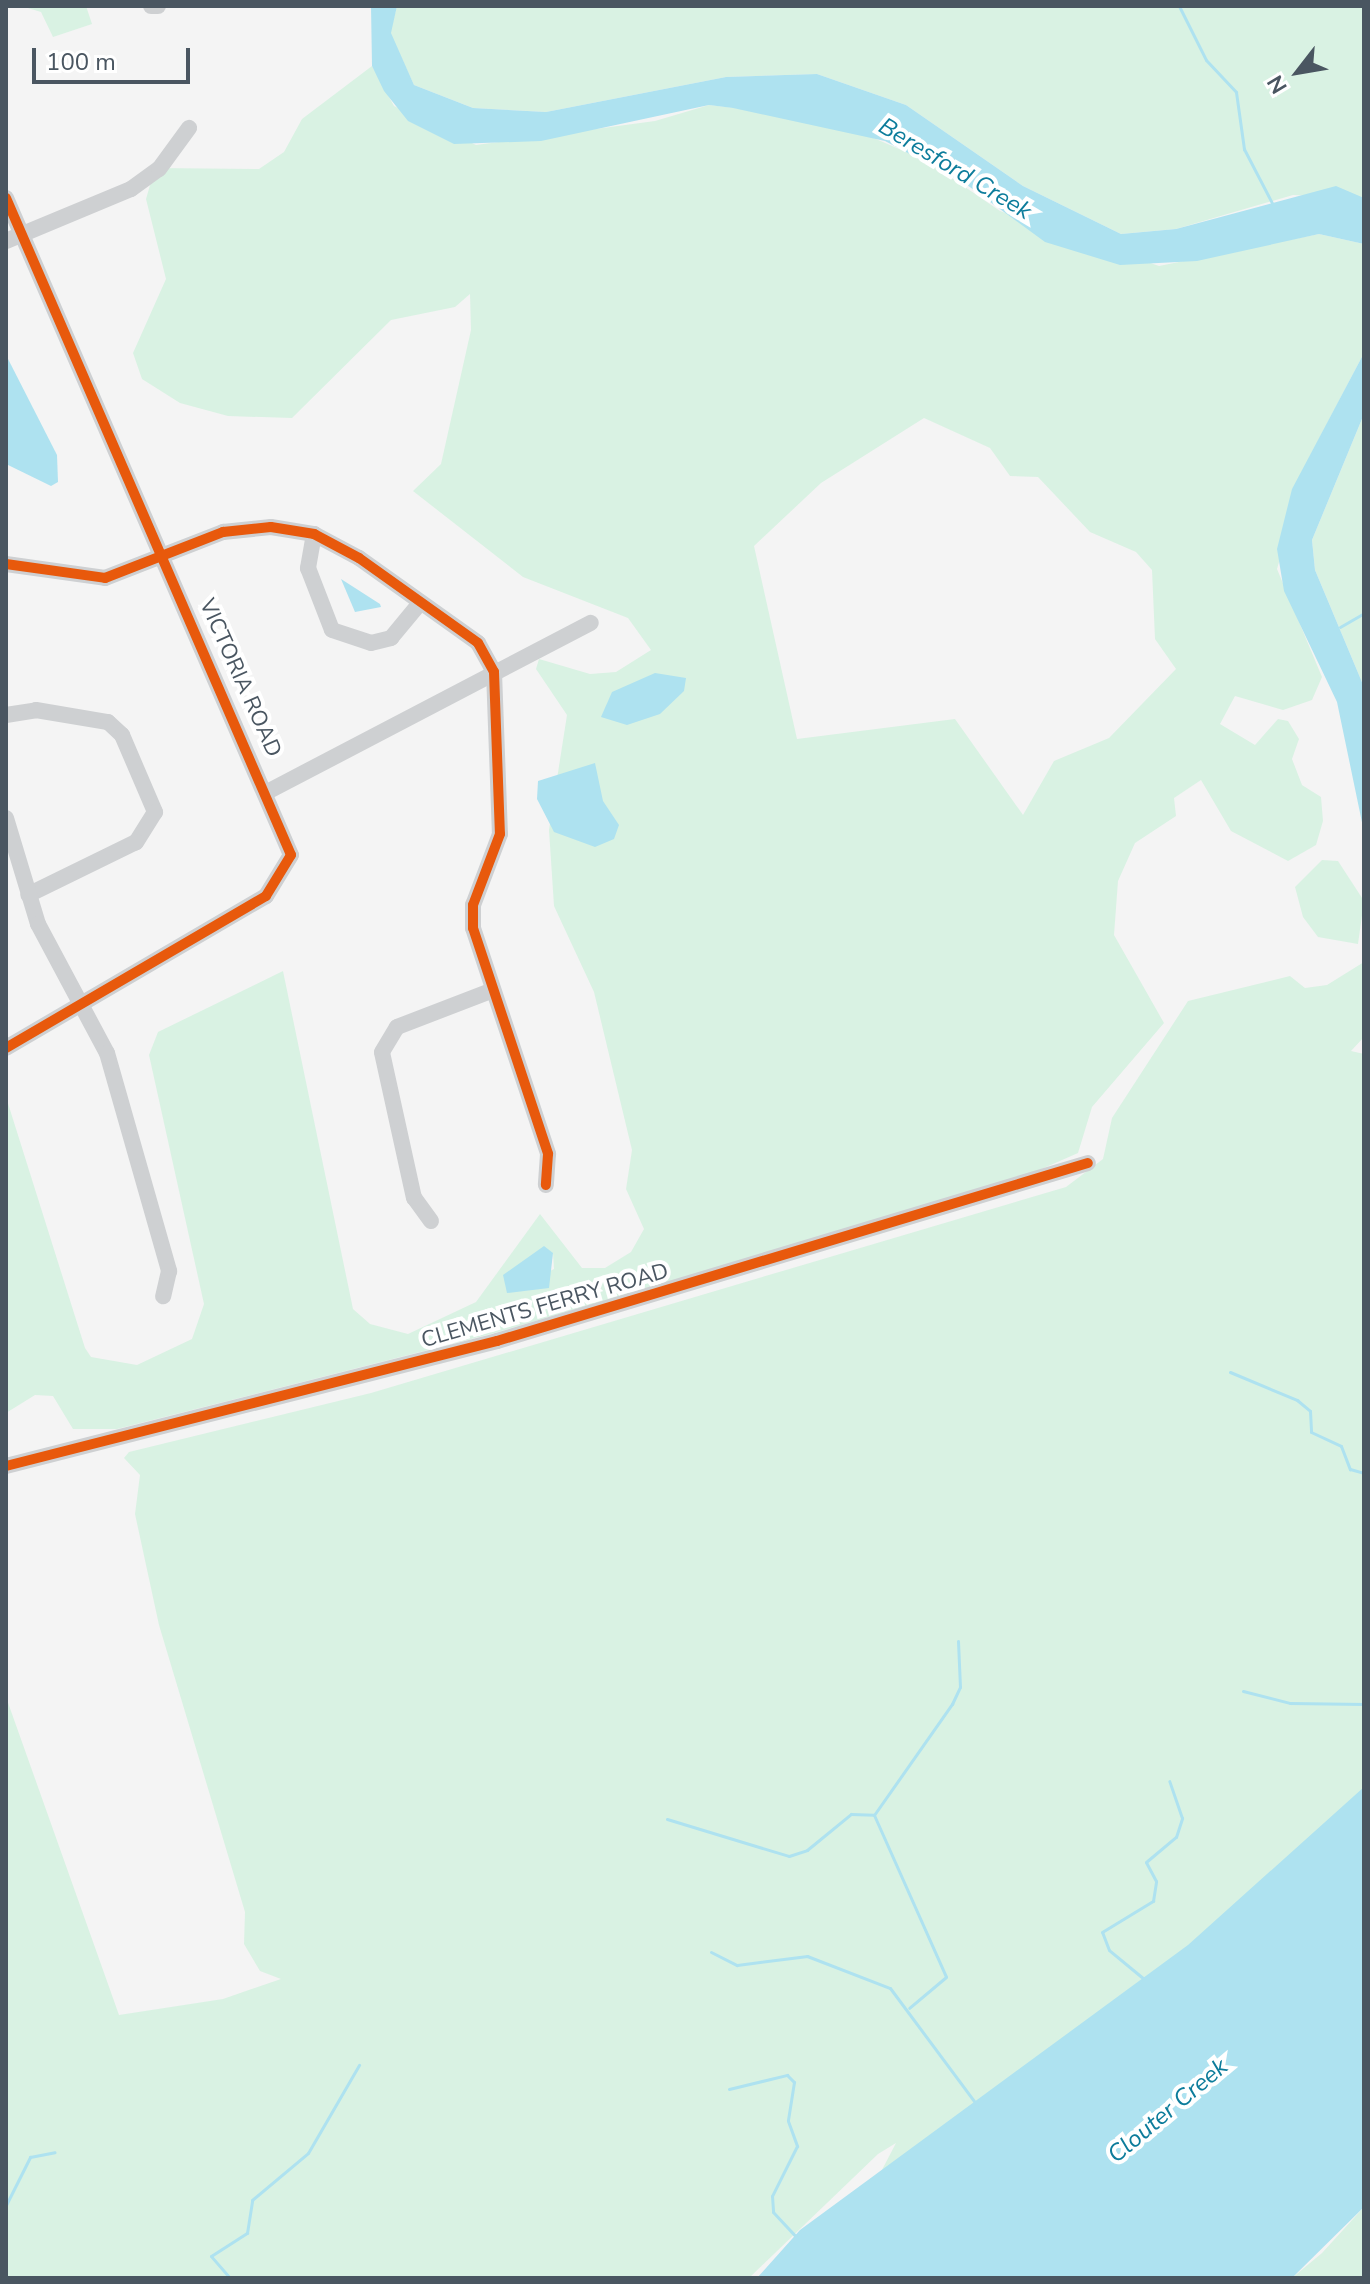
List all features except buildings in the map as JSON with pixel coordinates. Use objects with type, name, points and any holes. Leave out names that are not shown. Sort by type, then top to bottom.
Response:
[{"type":"street","points":[[151,6],[158,6]]},
{"type":"street","points":[[14,238],[131,189],[159,169],[189,128]]},
{"type":"street","name":"VICTORIA ROAD","points":[[6,198],[14,238],[163,554],[269,791],[291,855],[284,876],[266,896],[79,1000],[6,1048]]},
{"type":"street","points":[[6,564],[105,578],[223,532],[271,527],[314,534],[478,643],[494,672],[500,834],[473,905],[491,991],[548,1154],[546,1185]]},
{"type":"street","points":[[314,534],[308,568],[332,630],[371,643],[391,638],[420,603]]},
{"type":"street","points":[[269,791],[591,623]]},
{"type":"street","points":[[6,715],[36,710],[108,722],[122,735],[155,812],[136,842],[28,895]]},
{"type":"street","points":[[6,818],[28,895],[112,1068],[169,1271],[163,1296]]},
{"type":"street","points":[[431,1221],[414,1198],[382,1052],[397,1027],[491,991]]},
{"type":"street","name":"CLEMENTS FERRY ROAD","points":[[6,1466],[497,1341],[984,1200],[1088,1163]]},
{"type":"green space","points":[[21,6],[86,6],[92,24],[53,37],[41,12]]},
{"type":"green space","points":[[397,6],[1364,6],[1364,198],[1293,195],[1176,229],[1121,234],[1023,186],[906,105],[817,74],[726,77],[546,112],[473,108],[414,85],[390,33]]},
{"type":"green space","points":[[372,66],[394,106],[476,145],[655,121],[709,105],[760,111],[855,130],[927,161],[1000,211],[1159,266],[1319,234],[1364,244],[1364,353],[1309,458],[1277,569],[1322,677],[1312,700],[1283,710],[1235,696],[1220,724],[1255,745],[1278,719],[1288,721],[1299,739],[1292,759],[1302,785],[1321,797],[1323,821],[1316,845],[1288,861],[1231,831],[1201,780],[1174,798],[1176,816],[1135,843],[1118,881],[1114,935],[1164,1023],[1092,1107],[1078,1153],[1014,1181],[491,1334],[117,1429],[73,1429],[53,1396],[35,1395],[6,1413],[6,1097],[85,1348],[91,1357],[137,1365],[192,1339],[204,1304],[149,1055],[158,1032],[283,971],[353,1309],[370,1324],[408,1334],[476,1302],[540,1214],[582,1268],[605,1268],[631,1252],[644,1229],[626,1189],[632,1150],[594,992],[554,906],[549,830],[567,715],[536,669],[539,659],[590,674],[616,672],[651,650],[628,618],[523,577],[413,491],[441,464],[471,330],[470,294],[455,307],[391,320],[292,418],[228,416],[180,403],[142,379],[133,353],[166,279],[146,199],[155,168],[259,169],[284,152],[302,119]],"holes":[[[924,418],[990,448],[1010,476],[1038,477],[1090,532],[1136,552],[1152,570],[1155,639],[1176,669],[1109,738],[1054,761],[1023,815],[955,719],[797,739],[754,546],[821,483]],[[553,1253],[554,1269],[507,1293]]]},
{"type":"green space","points":[[1364,414],[1364,687],[1315,570],[1312,540]]},
{"type":"green space","points":[[1322,860],[1338,861],[1364,901],[1358,944],[1318,937],[1303,917],[1295,887]]},
{"type":"green space","points":[[1364,962],[1364,1037],[1351,1051],[1364,1054],[1364,1861],[872,2189],[896,2143],[878,2154],[749,2278],[6,2278],[6,1697],[119,2015],[223,1999],[281,1979],[260,1971],[244,1944],[245,1912],[159,1625],[135,1514],[140,1475],[124,1458],[129,1452],[371,1393],[1066,1187],[1103,1159],[1112,1118],[1188,1001],[1290,976],[1305,988],[1327,985]]},
{"type":"green space","points":[[1364,2207],[1364,2278],[1292,2278],[1322,2253]]},
{"type":"water","name":"Beresford Creek","points":[[371,6],[397,6],[391,33],[414,85],[473,108],[546,112],[726,77],[817,74],[906,105],[1023,186],[1121,234],[1176,229],[1336,186],[1364,198],[1364,244],[1319,234],[1197,261],[1120,265],[1045,242],[963,182],[885,141],[709,105],[541,141],[454,144],[408,121],[384,91],[372,66]]},
{"type":"water","points":[[1364,353],[1364,414],[1312,540],[1315,570],[1364,687],[1364,832],[1337,702],[1284,591],[1277,549],[1292,489]]},
{"type":"water","points":[[6,355],[57,455],[58,482],[51,486],[6,464]]},
{"type":"water","points":[[341,579],[380,604],[381,607],[355,612]]},
{"type":"water","points":[[655,673],[686,678],[684,691],[660,714],[627,725],[601,717],[612,692]]},
{"type":"water","points":[[595,763],[603,801],[619,825],[614,839],[595,847],[554,832],[537,799],[538,781]]},
{"type":"water","points":[[544,1246],[553,1253],[549,1288],[507,1293],[503,1275]]},
{"type":"water","name":"Clouter Creek","points":[[1364,1787],[1364,2207],[1292,2278],[757,2278],[800,2230],[1188,1945]]},
{"type":"waterway","points":[[1179,6],[1206,60],[1236,92],[1244,149],[1272,203]]},
{"type":"waterway","points":[[1340,627],[1364,613]]},
{"type":"waterway","points":[[1230,1372],[1297,1400],[1310,1411],[1311,1432],[1341,1446],[1350,1469],[1364,1473]]},
{"type":"waterway","points":[[874,1815],[952,1704],[960,1687],[958,1641]]},
{"type":"waterway","points":[[1243,1691],[1290,1703],[1364,1704]]},
{"type":"waterway","points":[[1144,1979],[1109,1950],[1102,1932],[1153,1901],[1156,1881],[1146,1862],[1176,1837],[1182,1818],[1169,1781]]},
{"type":"waterway","points":[[667,1819],[789,1856],[807,1850],[851,1814],[874,1815],[946,1977],[909,2008]]},
{"type":"waterway","points":[[711,1952],[737,1965],[807,1956],[890,1988],[977,2105]]},
{"type":"waterway","points":[[230,2278],[211,2256],[247,2233],[252,2200],[308,2153],[359,2065]]},
{"type":"waterway","points":[[729,2089],[787,2075],[794,2082],[788,2121],[797,2146],[772,2196],[773,2212],[796,2237]]},
{"type":"waterway","points":[[6,2205],[30,2157],[55,2152]]},
{"type":"cycle path","points":[[6,198],[291,855],[266,896],[6,1048]]},
{"type":"cycle path","points":[[6,564],[105,578],[223,532],[271,527],[314,534],[359,558],[478,643],[494,672],[500,834],[473,905],[473,928],[548,1154],[546,1185]]},
{"type":"cycle path","points":[[6,1466],[497,1341],[1088,1163]]}]
